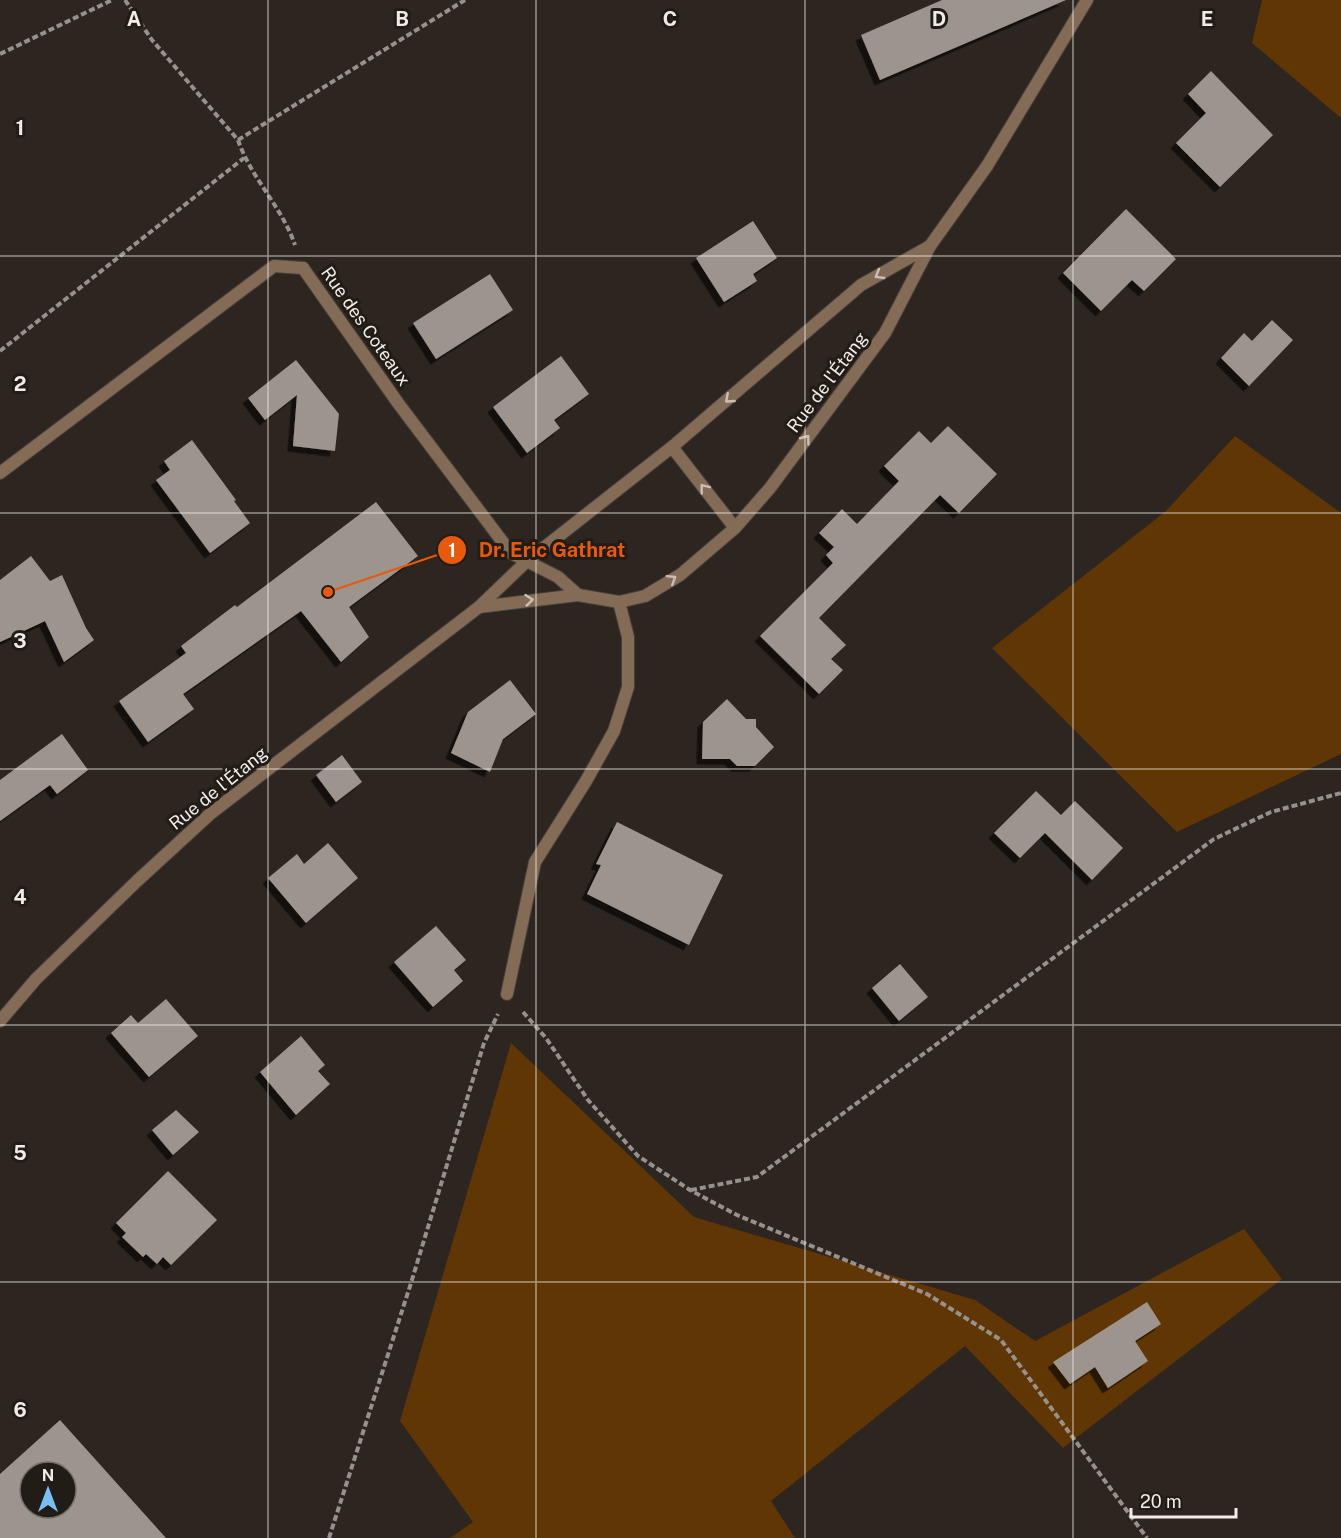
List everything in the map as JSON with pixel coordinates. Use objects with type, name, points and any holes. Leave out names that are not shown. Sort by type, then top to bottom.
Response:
[{"type":"street","name":"Rue de l'Étang","points":[[479,607],[578,595],[619,603],[645,596],[680,575],[735,528],[766,494],[885,333],[930,246],[987,166],[1087,0]]},
{"type":"street","name":"Rue de l'Étang","points":[[0,1021],[36,979],[210,814],[479,607],[527,561],[672,447],[861,285],[930,246]]},
{"type":"street","name":"Rue des Coteaux","points":[[0,473],[274,266],[303,268],[398,403],[506,546],[527,561],[558,577],[578,595]]},
{"type":"street","points":[[672,447],[735,528]]},
{"type":"street","points":[[507,994],[535,862],[586,781],[614,731],[628,687],[628,637],[619,603]]},
{"type":"path","points":[[0,54],[112,0]]},
{"type":"path","points":[[125,0],[152,40],[238,140],[244,158],[290,231],[303,268]]},
{"type":"path","points":[[238,140],[465,0]]},
{"type":"path","points":[[0,351],[244,158]]},
{"type":"path","points":[[690,1190],[757,1178],[1214,839],[1271,812],[1341,793]]},
{"type":"path","points":[[329,1538],[411,1283],[484,1043],[507,994],[546,1038],[588,1100],[638,1156],[690,1190],[737,1215],[927,1294],[1001,1340],[1147,1538]]},
{"type":"shaded area","points":[[1262,0],[1341,0],[1341,118],[1252,43]]},
{"type":"shaded area","points":[[1235,436],[1341,513],[1341,754],[1177,832],[992,648],[1166,511]]},
{"type":"shaded area","points":[[511,1043],[694,1217],[975,1300],[1035,1341],[1244,1229],[1282,1279],[1063,1448],[965,1346],[771,1501],[795,1538],[450,1538],[473,1522],[400,1421]]},
{"type":"building","points":[[942,0],[1066,0],[880,80],[861,35]]},
{"type":"building","points":[[1211,71],[1273,135],[1220,187],[1176,143],[1206,113],[1188,94]]},
{"type":"building","points":[[1126,209],[1176,259],[1144,291],[1132,280],[1101,311],[1063,273]]},
{"type":"building","points":[[753,221],[777,258],[753,274],[757,281],[724,302],[696,258]]},
{"type":"building","points":[[490,274],[513,310],[436,359],[413,323]]},
{"type":"building","points":[[1272,320],[1293,340],[1249,386],[1221,358],[1244,333],[1252,341]]},
{"type":"building","points":[[561,356],[589,394],[554,420],[560,428],[527,453],[493,407]]},
{"type":"building","points":[[296,360],[339,414],[335,451],[293,446],[297,395],[265,420],[248,398]]},
{"type":"building","points":[[948,426],[997,474],[959,513],[940,495],[819,618],[846,645],[831,659],[843,670],[819,694],[760,636],[833,563],[826,555],[834,547],[819,533],[842,509],[857,524],[899,481],[884,466],[919,431],[931,443]]},
{"type":"building","points":[[192,440],[250,523],[210,553],[156,480],[170,470],[164,461]]},
{"type":"building","points":[[376,502],[418,556],[349,607],[369,637],[341,662],[301,611],[183,694],[194,709],[148,742],[119,701],[186,653],[181,646],[235,605],[237,607]]},
{"type":"building","points":[[31,556],[50,581],[62,575],[86,628],[94,640],[64,662],[45,621],[0,642],[0,580]]},
{"type":"building","points":[[510,680],[536,714],[503,739],[490,772],[451,753],[468,712]]},
{"type":"building","points":[[727,699],[746,719],[756,719],[756,727],[774,747],[755,766],[737,766],[730,759],[702,759],[703,722]]},
{"type":"building","points":[[62,734],[88,770],[57,794],[50,785],[0,821],[0,780]]},
{"type":"building","points":[[342,755],[362,782],[336,802],[316,775]]},
{"type":"building","points":[[1036,791],[1061,815],[1075,801],[1123,848],[1092,880],[1045,833],[1020,858],[994,833]]},
{"type":"building","points":[[617,822],[723,875],[689,945],[587,894],[601,865],[596,864]]},
{"type":"building","points":[[328,843],[358,878],[306,923],[268,878],[297,854],[304,864]]},
{"type":"building","points":[[436,926],[466,960],[454,970],[463,981],[433,1007],[394,962]]},
{"type":"building","points":[[900,964],[928,997],[899,1021],[872,988]]},
{"type":"building","points":[[166,999],[198,1036],[149,1077],[111,1033],[131,1015],[138,1023]]},
{"type":"building","points":[[301,1036],[325,1065],[318,1071],[330,1084],[296,1115],[260,1072]]},
{"type":"building","points":[[176,1110],[199,1132],[173,1155],[152,1130]]},
{"type":"building","points":[[168,1171],[217,1220],[171,1265],[163,1257],[157,1264],[146,1254],[143,1257],[122,1237],[126,1233],[116,1223]]},
{"type":"building","points":[[1147,1302],[1161,1324],[1135,1341],[1148,1361],[1108,1388],[1095,1367],[1070,1384],[1053,1362]]},
{"type":"building","points":[[60,1420],[166,1538],[0,1538],[0,1474]]},
{"type":"place","name":"Dr. Eric Gathrat","points":[[328,592]]}]
